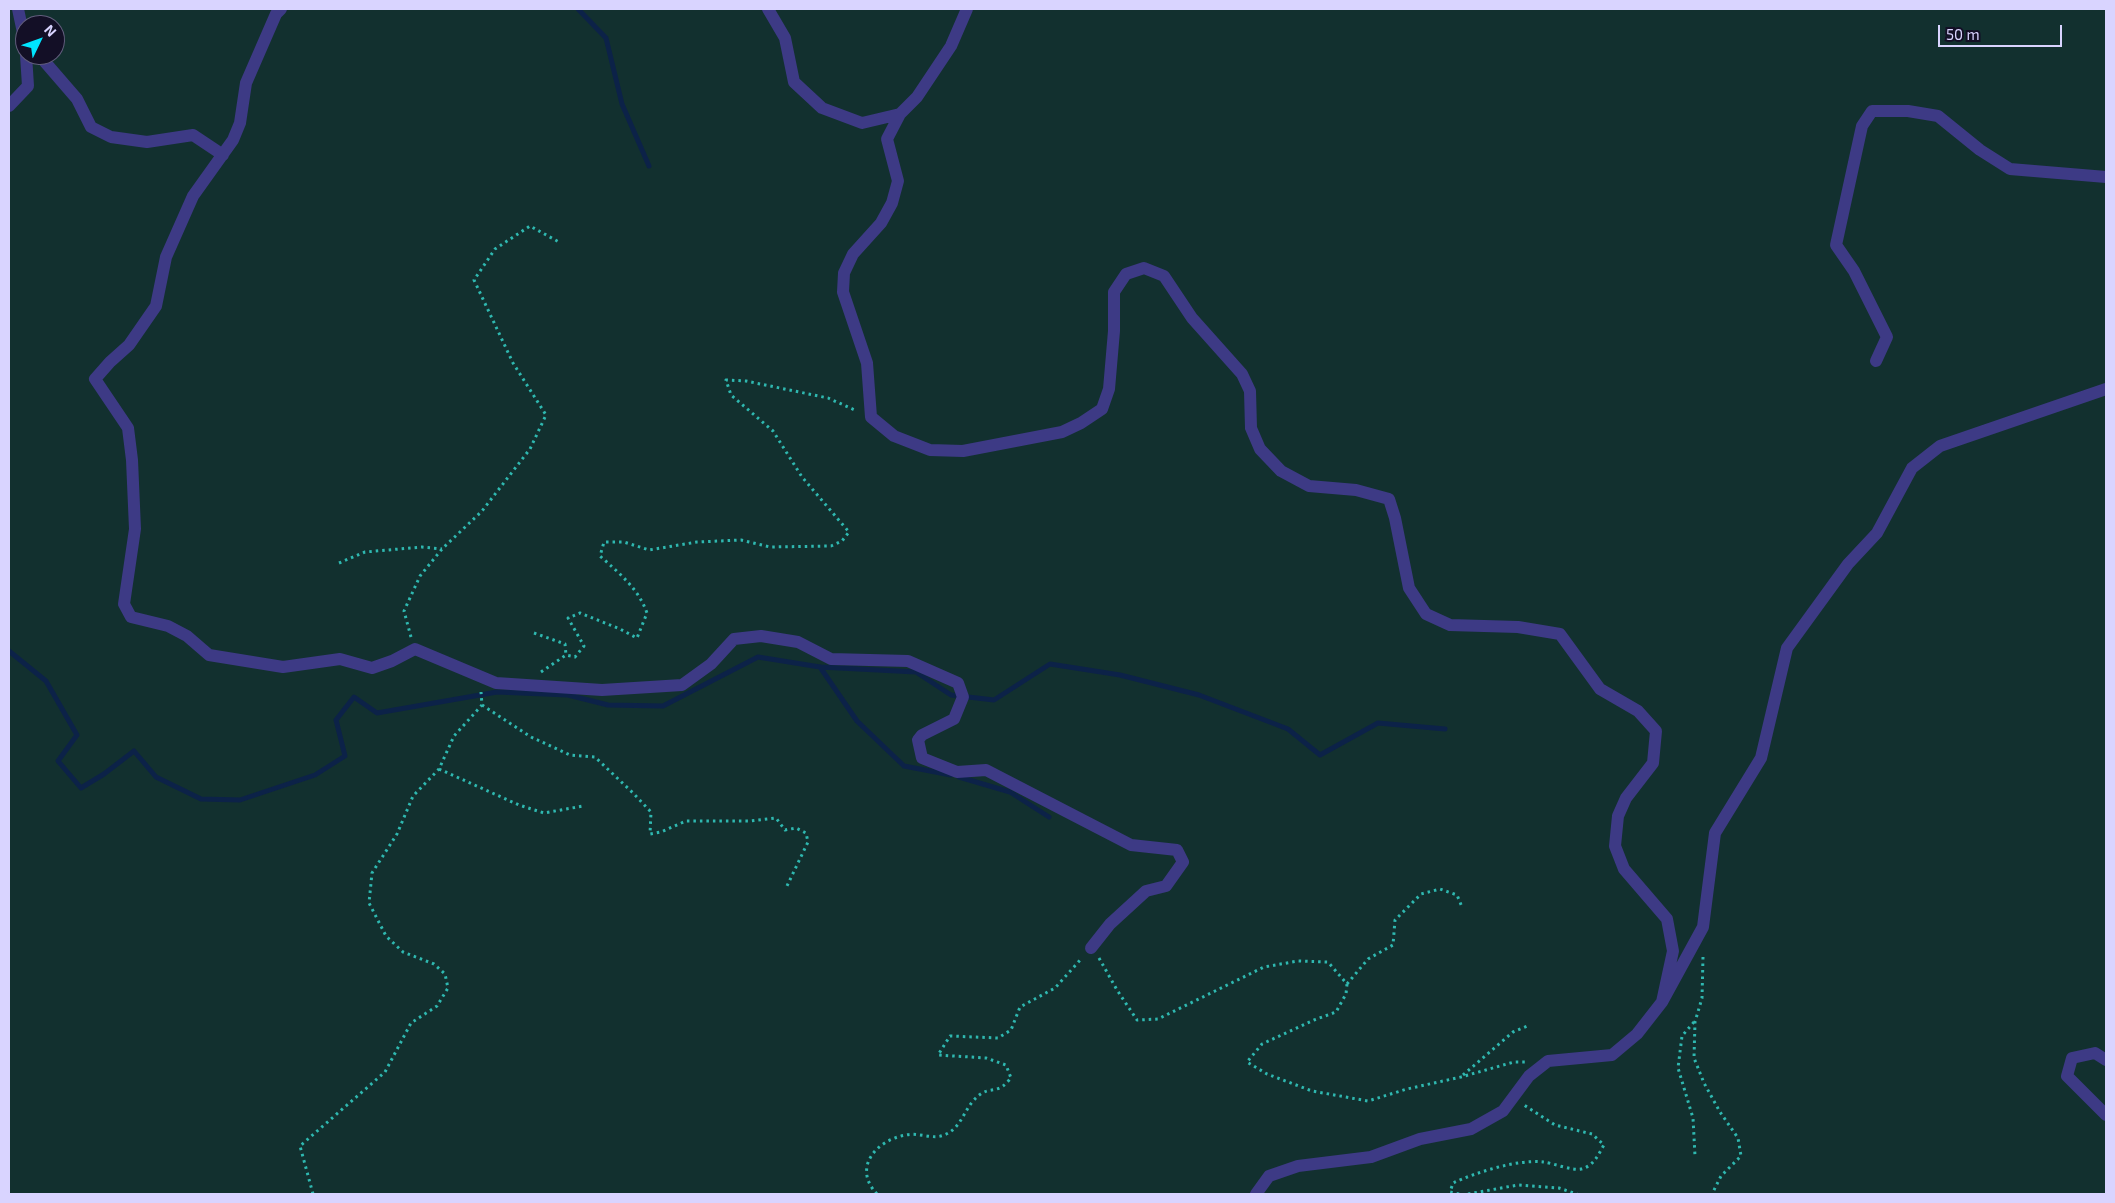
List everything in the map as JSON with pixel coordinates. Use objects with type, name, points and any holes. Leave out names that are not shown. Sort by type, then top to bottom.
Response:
[{"type":"street","points":[[281,9],[276,14],[246,84],[240,123],[233,140],[193,196],[166,256],[156,306],[129,345],[110,362],[95,380],[128,428],[133,468],[135,528],[124,604],[131,617],[168,626],[187,636],[209,654],[283,667],[340,659],[372,668],[392,661],[415,649],[496,683],[602,690],[682,685],[710,664],[734,639],[762,636],[798,642],[831,658],[908,661],[958,683],[963,697],[954,719],[922,735],[918,740],[922,758],[957,772],[986,770],[1131,845],[1176,850],[1183,862],[1166,886],[1146,891],[1110,924],[1091,948]]},
{"type":"street","points":[[768,9],[785,38],[794,82],[822,108],[862,123],[900,114]]},
{"type":"street","points":[[967,9],[951,46],[918,97],[900,114],[887,140],[898,181],[892,202],[881,223],[853,254],[844,272],[843,292],[867,363],[872,417],[894,436],[930,450],[963,451],[1062,432],[1081,423],[1102,409],[1109,390],[1114,331],[1114,292],[1126,274],[1144,268],[1164,276],[1192,318],[1242,374],[1250,391],[1251,428],[1260,449],[1281,471],[1309,486],[1356,490],[1389,499],[1395,518],[1409,588],[1426,614],[1450,626],[1518,627],[1560,634],[1600,689],[1638,711],[1656,730],[1653,763],[1626,798],[1618,816],[1615,846],[1624,869],[1667,919],[1673,951],[1662,1002]]},
{"type":"street","points":[[9,106],[28,86],[27,65]]},
{"type":"street","points":[[49,65],[77,99],[91,127],[111,137],[147,142],[193,135],[223,155]]},
{"type":"street","points":[[1876,361],[1888,337],[1854,271],[1836,245],[1862,126],[1872,111],[1908,112],[1938,116],[1980,150],[2010,168],[2106,177]]},
{"type":"street","points":[[1256,1194],[1269,1176],[1298,1166],[1371,1157],[1420,1139],[1471,1129],[1503,1111],[1529,1076],[1548,1061],[1612,1055],[1637,1034],[1662,1002],[1703,926],[1715,833],[1761,758],[1787,648],[1848,564],[1877,534],[1912,468],[1940,446],[2106,389]]},
{"type":"street","points":[[2106,1060],[2095,1053],[2072,1058],[2067,1076],[2106,1114]]},
{"type":"path","points":[[415,649],[404,611],[420,576],[442,549],[482,512],[530,450],[546,415],[513,363],[474,280],[494,250],[530,226],[559,242]]},
{"type":"path","points":[[522,685],[566,655],[574,657],[584,646],[568,618],[580,613],[637,638],[647,613],[642,599],[626,580],[600,556],[604,542],[624,542],[649,550],[697,542],[740,540],[770,547],[831,546],[842,541],[849,532],[802,477],[773,431],[731,395],[726,380],[746,381],[828,398],[872,417]]},
{"type":"path","points":[[339,563],[365,552],[422,547],[442,549]]},
{"type":"path","points":[[534,634],[565,644],[566,655]]},
{"type":"path","points":[[314,1194],[300,1146],[385,1072],[411,1023],[437,1006],[448,988],[445,974],[434,964],[402,952],[386,936],[369,903],[372,872],[397,834],[413,796],[439,769],[454,736],[482,705],[480,677]]},
{"type":"path","points":[[482,705],[531,737],[546,744],[570,755],[595,757],[651,812],[650,834],[661,832],[686,821],[750,821],[776,818],[785,830],[796,828],[806,833],[808,842],[786,888]]},
{"type":"path","points":[[439,769],[519,805],[544,813],[583,806]]},
{"type":"path","points":[[1462,907],[1457,895],[1440,889],[1421,894],[1395,920],[1393,945],[1368,959],[1347,984],[1346,994],[1336,1012],[1262,1044],[1247,1062],[1266,1074],[1312,1091],[1368,1101],[1407,1088],[1461,1077],[1514,1062],[1548,1061]]},
{"type":"path","points":[[877,1194],[869,1187],[866,1174],[868,1159],[882,1145],[906,1135],[943,1136],[956,1128],[973,1101],[986,1090],[1002,1087],[1012,1078],[1006,1065],[986,1058],[938,1055],[950,1036],[998,1038],[1011,1030],[1020,1008],[1055,988],[1091,948],[1137,1020],[1158,1019],[1264,967],[1298,961],[1328,962],[1347,984]]},
{"type":"path","points":[[1703,953],[1702,998],[1695,1022],[1694,1058],[1704,1083],[1720,1112],[1738,1138],[1741,1156],[1721,1176],[1712,1194]]},
{"type":"path","points":[[1695,1022],[1682,1036],[1678,1068],[1693,1118],[1695,1156]]},
{"type":"path","points":[[1461,1077],[1513,1032],[1530,1025]]},
{"type":"path","points":[[1459,1194],[1450,1192],[1454,1183],[1469,1175],[1504,1165],[1541,1162],[1580,1169],[1594,1162],[1604,1145],[1592,1134],[1555,1125],[1523,1105],[1515,1093]]},
{"type":"path","points":[[1468,1194],[1518,1184],[1559,1188],[1577,1194]]},
{"type":"green space","points":[[9,9],[2106,9],[2106,1194],[9,1194]]},
{"type":"waterway","points":[[578,9],[606,38],[622,104],[649,166]]},
{"type":"waterway","points":[[9,651],[46,681],[77,735],[58,761],[81,788],[104,774],[134,751],[156,777],[201,799],[240,800],[315,775],[345,756],[336,720],[354,697],[377,713],[497,692],[568,695],[608,705],[663,706],[758,657],[820,667],[916,672],[951,695],[994,700],[1050,664],[1120,675],[1199,695],[1288,729],[1320,755],[1378,723],[1445,729]]},
{"type":"waterway","points":[[820,667],[857,721],[904,766],[951,775]]},
{"type":"waterway","points":[[959,777],[1010,792],[1049,817]]}]
